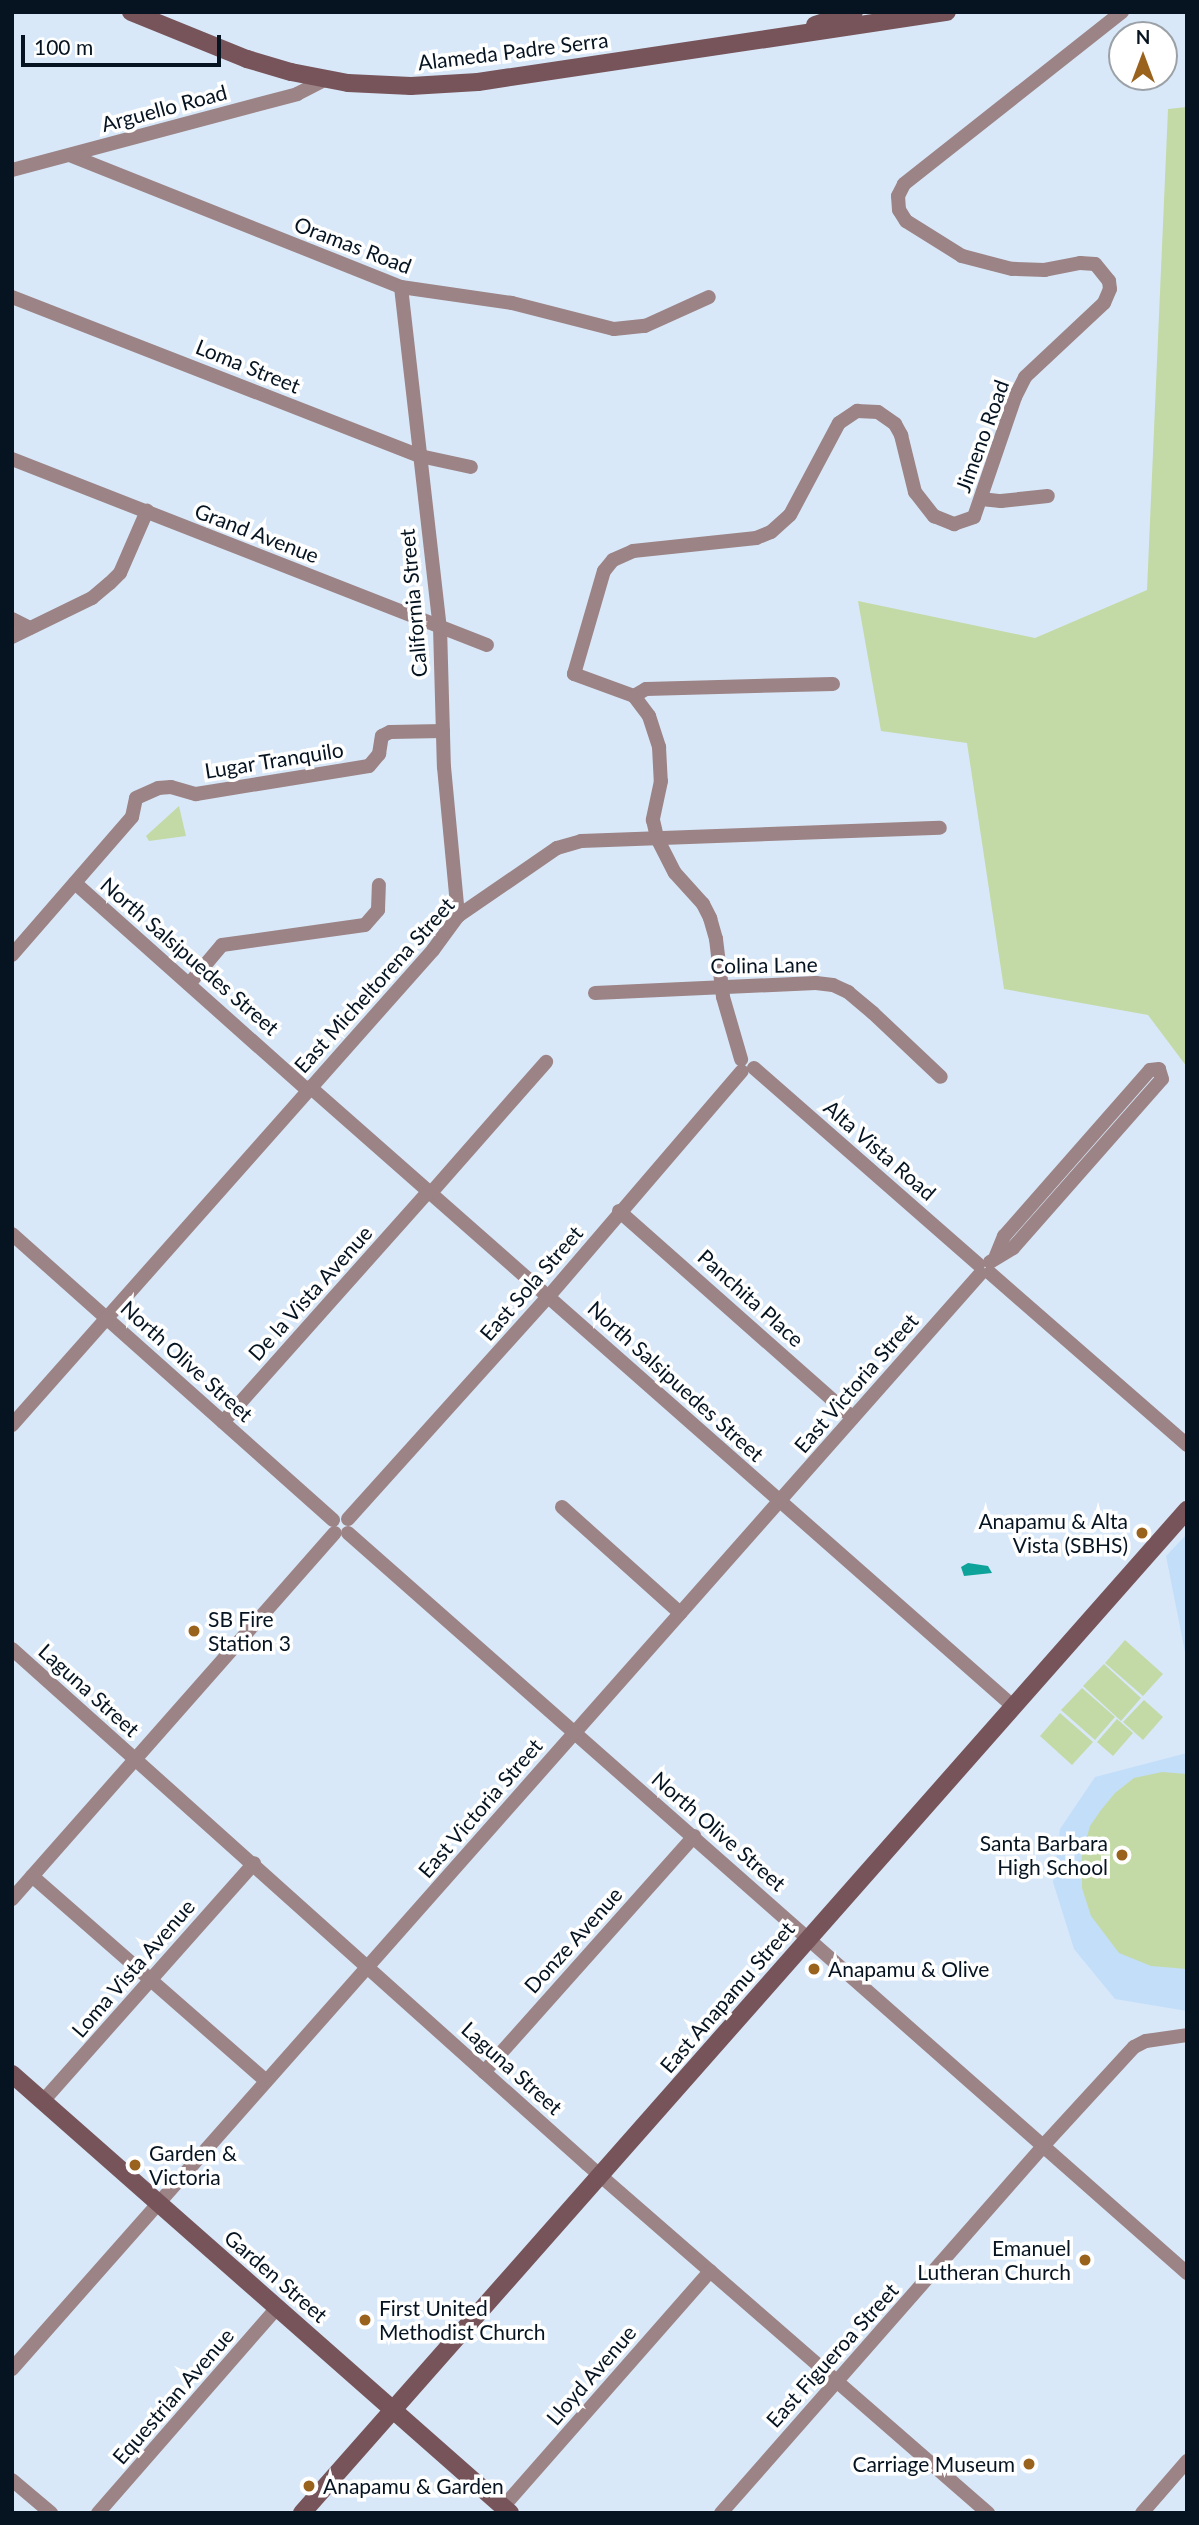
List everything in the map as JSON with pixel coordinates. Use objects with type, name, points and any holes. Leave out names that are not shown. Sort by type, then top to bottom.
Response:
[{"type":"street","name":"Alameda Padre Serra","points":[[131,12],[247,59],[324,80],[393,86],[462,84],[947,12]]},
{"type":"street","name":"Alameda Padre Serra","points":[[785,36],[854,12]]},
{"type":"street","name":"Jimeno Road","points":[[634,696],[574,674],[604,571],[613,560],[626,552],[756,537],[772,531],[790,514],[835,430],[850,414],[871,410],[885,415],[895,424],[901,435],[915,492],[928,510],[941,521],[954,524],[974,517],[1015,397],[1025,377],[1104,303],[1110,289],[1109,281],[1095,264],[1012,269],[962,256],[906,221],[899,210],[898,196],[904,184],[1122,12]]},
{"type":"street","name":"Arguello Road","points":[[12,170],[297,94],[324,80]]},
{"type":"street","name":"Oramas Road","points":[[72,156],[401,287],[512,303],[614,329],[645,326],[709,297]]},
{"type":"street","name":"California Street","points":[[401,287],[440,627],[443,731],[458,916]]},
{"type":"street","name":"Loma Street","points":[[12,297],[420,456],[471,467]]},
{"type":"street","name":"Grand Avenue","points":[[12,459],[487,645]]},
{"type":"street","points":[[981,499],[1001,501],[1048,496]]},
{"type":"street","points":[[12,637],[92,598],[110,583],[120,573],[147,512]]},
{"type":"street","points":[[12,619],[30,628]]},
{"type":"street","points":[[746,1066],[721,986],[716,939],[710,918],[703,904],[675,873],[657,838],[653,820],[661,781],[659,747],[649,716],[634,696],[646,689],[833,684]]},
{"type":"street","name":"Lugar Tranquilo","points":[[75,883],[132,817],[136,798],[158,788],[171,787],[196,794],[369,766],[379,754],[382,736],[390,732],[443,731]]},
{"type":"street","name":"East Micheltorena Street","points":[[12,1426],[425,958],[458,916],[557,848],[582,841],[940,828]]},
{"type":"street","points":[[12,955],[75,883]]},
{"type":"street","name":"North Salsipuedes Street","points":[[75,883],[549,1296],[1014,1707]]},
{"type":"street","points":[[189,984],[222,945],[365,925],[379,910],[379,886]]},
{"type":"street","name":"Colina Lane","points":[[595,993],[816,983],[841,988],[873,1013],[941,1077]]},
{"type":"street","name":"De la Vista Avenue","points":[[223,1422],[546,1062]]},
{"type":"street","name":"East Sola Street","points":[[12,1899],[341,1526],[549,1296],[619,1211],[746,1066]]},
{"type":"street","name":"Alta Vista Road","points":[[746,1066],[987,1266],[1187,1446]]},
{"type":"street","name":"East Victoria Street","points":[[12,2370],[987,1266],[1013,1225],[1150,1070],[1159,1069],[1162,1079],[1013,1248],[987,1266]]},
{"type":"street","name":"Panchita Place","points":[[619,1211],[853,1418]]},
{"type":"street","name":"North Olive Street","points":[[12,1234],[1187,2273]]},
{"type":"street","points":[[562,1507],[680,1613]]},
{"type":"street","name":"East Anapamu Street","points":[[302,2513],[1187,1510]]},
{"type":"street","name":"Laguna Street","points":[[12,1649],[600,2175],[989,2513]]},
{"type":"street","name":"Donze Avenue","points":[[484,2072],[694,1836]]},
{"type":"street","name":"Loma Vista Avenue","points":[[43,2101],[254,1863]]},
{"type":"street","points":[[32,1877],[266,2081]]},
{"type":"street","name":"East Figueroa Street","points":[[721,2513],[1043,2146],[1135,2047],[1146,2041],[1187,2035]]},
{"type":"street","name":"Garden Street","points":[[12,2074],[506,2510]]},
{"type":"street","name":"Lloyd Avenue","points":[[506,2510],[710,2271]]},
{"type":"street","name":"Equestrian Avenue","points":[[98,2513],[278,2307]]},
{"type":"street","points":[[1142,2513],[1187,2461]]},
{"type":"street","points":[[12,2480],[51,2513]]},
{"type":"shaded area","points":[[1187,107],[1187,1067],[1148,1015],[1004,989],[967,743],[881,731],[858,601],[1035,638],[1147,590],[1168,109]]},
{"type":"shaded area","points":[[179,806],[186,836],[149,841],[146,836]]},
{"type":"shaded area","points":[[1187,1534],[1187,1662],[1166,1556]]},
{"type":"shaded area","points":[[968,1563],[988,1566],[992,1573],[964,1576],[961,1567]]},
{"type":"shaded area","points":[[1125,1640],[1163,1674],[1143,1696],[1105,1663]]},
{"type":"shaded area","points":[[1104,1664],[1141,1698],[1121,1721],[1083,1686]]},
{"type":"shaded area","points":[[1082,1688],[1115,1717],[1095,1740],[1061,1710]]},
{"type":"shaded area","points":[[1144,1700],[1163,1717],[1143,1740],[1123,1722]]},
{"type":"shaded area","points":[[1060,1713],[1093,1742],[1072,1765],[1040,1736]]},
{"type":"shaded area","points":[[1117,1719],[1133,1733],[1113,1756],[1097,1742]]},
{"type":"shaded area","name":"Santa Barbara High School","points":[[1187,1753],[1187,2011],[1115,1999],[1074,1949],[1053,1882],[1060,1829],[1095,1777]]},
{"type":"shaded area","name":"Santa Barbara High School","points":[[1162,1772],[1187,1774],[1187,1969],[1151,1966],[1119,1953],[1091,1916],[1082,1888],[1082,1854],[1090,1826],[1101,1810],[1115,1793],[1134,1778]]},
{"type":"place","name":"Anapamu & Alta Vista (SBHS)","points":[[1142,1533]]},
{"type":"place","name":"SB Fire Station 3","points":[[194,1631]]},
{"type":"place","name":"Santa Barbara High School","points":[[1122,1855]]},
{"type":"place","name":"Anapamu & Olive","points":[[814,1969]]},
{"type":"place","name":"Garden & Victoria","points":[[135,2165]]},
{"type":"place","name":"Emanuel Lutheran Church","points":[[1085,2260]]},
{"type":"place","name":"First United Methodist Church","points":[[365,2320]]},
{"type":"place","name":"Carriage Museum","points":[[1029,2464]]},
{"type":"place","name":"Anapamu & Garden","points":[[309,2486]]}]
